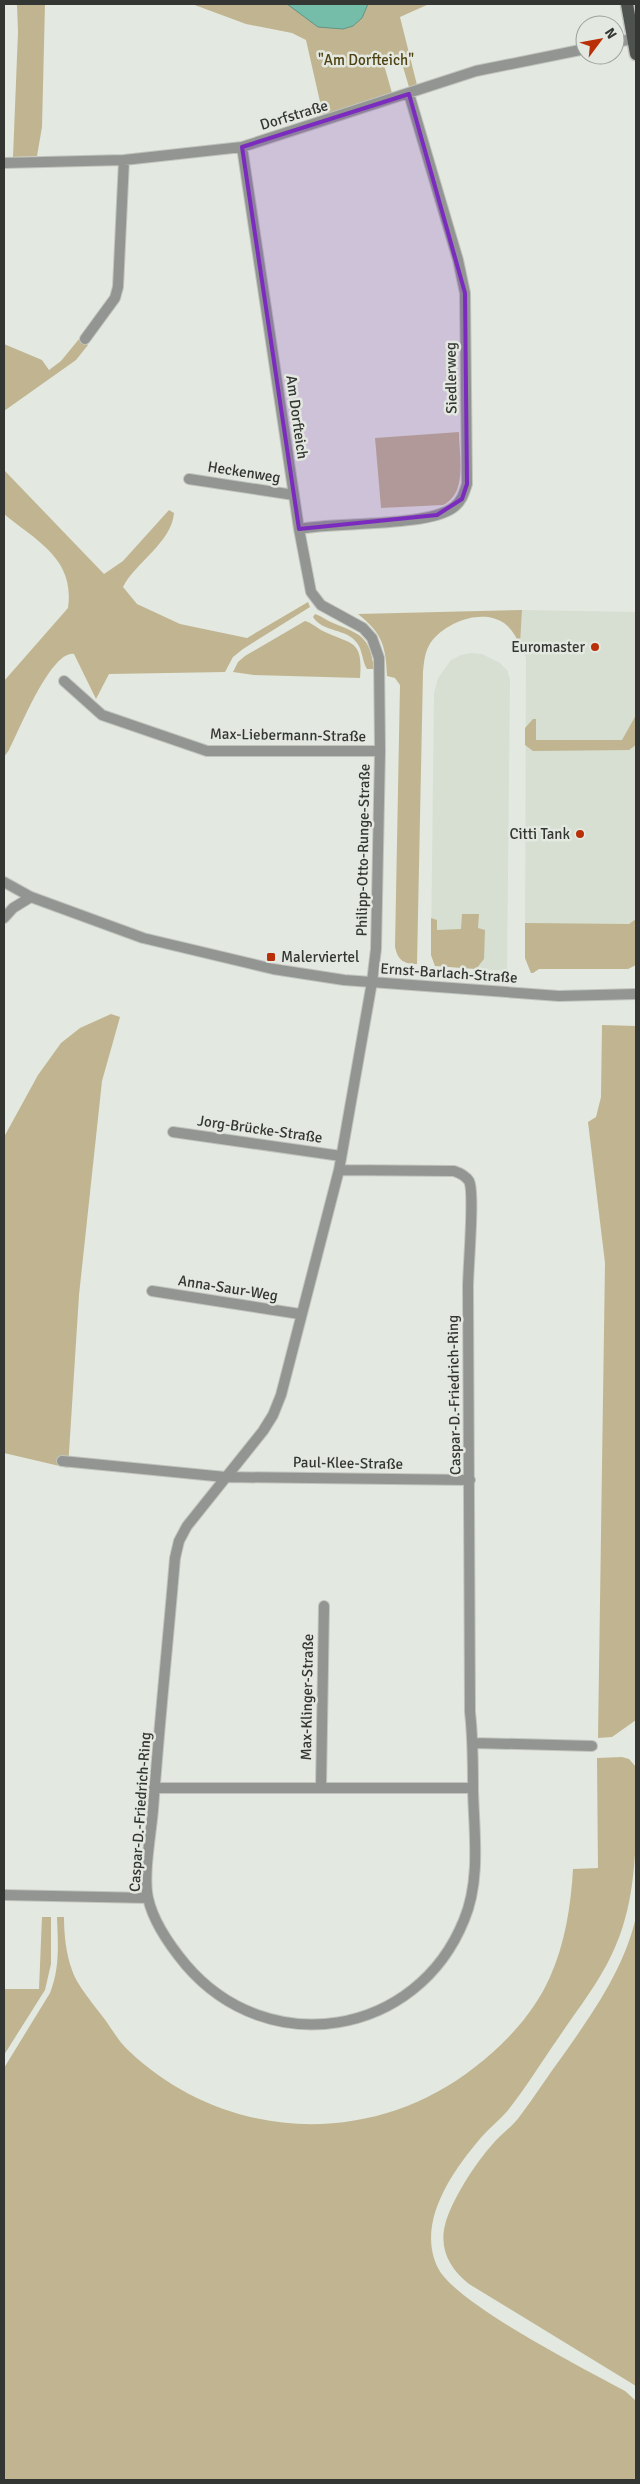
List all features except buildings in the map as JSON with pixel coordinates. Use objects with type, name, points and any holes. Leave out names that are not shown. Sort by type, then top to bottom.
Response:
[{"type":"main road","points":[[626,4],[636,54]]},
{"type":"street","points":[[625,40],[634,39]]},
{"type":"street","name":"Dorfstraße","points":[[4,163],[124,160],[242,147],[476,71],[575,51]]},
{"type":"street","name":"Siedlerweg","points":[[299,528],[319,525],[395,521],[437,515],[453,508],[462,499],[467,484],[465,293],[458,260],[409,94]]},
{"type":"street","name":"Am Dorfteich","points":[[242,147],[299,528],[311,592],[315,599],[363,628],[372,638],[379,658]]},
{"type":"street","points":[[85,339],[115,298],[118,287],[124,160]]},
{"type":"street","name":"Heckenweg","points":[[189,479],[294,495]]},
{"type":"street","name":"Philipp-Otto-Runge-Straße","points":[[372,982],[376,949],[380,751],[379,658]]},
{"type":"street","name":"Max-Liebermann-Straße","points":[[64,681],[102,715],[207,751],[380,751]]},
{"type":"street","name":"Ernst-Barlach-Straße","points":[[4,882],[32,897],[144,938],[273,968],[372,982],[559,996],[636,994]]},
{"type":"street","points":[[4,918],[13,908],[32,897]]},
{"type":"street","name":"Caspar-D.-Friedrich-Ring","points":[[339,1170],[454,1171],[463,1174],[470,1182],[473,1196],[468,1277],[468,1427],[470,1480],[470,1712],[474,1743],[475,1850],[473,1886],[465,1919],[450,1949],[429,1976],[405,1997],[378,2012],[348,2021],[318,2026],[286,2024],[253,2014],[220,1996],[195,1974],[174,1951],[148,1898],[154,1788],[175,1558],[179,1541],[187,1526],[263,1431],[273,1415],[281,1395],[300,1314],[339,1170],[372,982]]},
{"type":"street","name":"Jorg-Brücke-Straße","points":[[174,1132],[341,1156]]},
{"type":"street","name":"Anna-Saur-Weg","points":[[152,1291],[300,1314]]},
{"type":"street","points":[[62,1461],[225,1477]]},
{"type":"street","name":"Paul-Klee-Straße","points":[[225,1477],[470,1480]]},
{"type":"street","name":"Max-Klinger-Straße","points":[[321,1788],[324,1606]]},
{"type":"street","points":[[474,1743],[592,1746]]},
{"type":"street","points":[[154,1788],[473,1788]]},
{"type":"street","points":[[4,1895],[148,1898]]},
{"type":"highlighted area","points":[[409,94],[465,293],[467,484],[462,499],[437,515],[299,529],[242,147]]},
{"type":"shaded area","points":[[287,4],[368,4],[362,18],[353,26],[343,29],[318,27]]},
{"type":"shaded area","name":"Citti Tank","points":[[522,610],[636,612],[636,965],[628,969],[539,969],[531,973],[525,958],[526,658],[520,645]]},
{"type":"shaded area","points":[[471,653],[482,654],[500,663],[507,670],[510,679],[507,971],[435,966],[431,955],[434,693],[438,678],[451,660]]},
{"type":"green space","points":[[17,4],[45,4],[42,127],[37,156],[13,157],[18,32]]},
{"type":"green space","name":"\"Am Dorfteich\"","points":[[192,4],[429,4],[400,17],[417,85],[409,87],[401,60],[384,65],[392,93],[323,115],[306,40],[292,33],[246,24]]},
{"type":"green space","points":[[79,339],[88,345],[76,360],[4,411],[4,344],[42,360],[49,370],[61,361]]},
{"type":"green space","points":[[459,432],[461,462],[459,483],[451,499],[443,505],[381,508],[375,438]]},
{"type":"green space","points":[[4,470],[104,574],[123,561],[169,510],[174,513],[172,524],[167,533],[123,587],[137,604],[180,624],[247,638],[308,602],[310,607],[243,649],[233,657],[225,672],[109,674],[96,699],[74,654],[65,656],[46,678],[4,757],[4,681],[68,608],[69,591],[66,577],[60,564],[51,553],[4,514]]},
{"type":"green space","points":[[522,610],[520,645],[512,630],[504,623],[495,619],[475,617],[465,619],[446,628],[431,642],[426,653],[423,672],[417,964],[408,963],[400,958],[395,947],[400,685],[395,678],[387,676],[384,648],[381,641],[373,627],[358,614]]},
{"type":"green space","points":[[315,614],[350,630],[362,638],[370,649],[374,669],[367,669],[359,646],[353,638],[323,626],[313,617]]},
{"type":"green space","points":[[305,621],[322,631],[349,642],[358,650],[361,666],[360,678],[254,675],[233,672],[238,662],[245,656]]},
{"type":"green space","points":[[636,715],[636,745],[629,750],[533,751],[525,745],[525,728],[533,719],[536,719],[536,740],[622,740]]},
{"type":"green space","points":[[462,914],[479,914],[478,928],[485,930],[484,959],[476,969],[435,966],[431,955],[431,918],[437,920],[437,930],[461,929]]},
{"type":"green space","points":[[636,919],[636,965],[628,969],[539,969],[531,973],[525,958],[525,923],[629,924]]},
{"type":"green space","points":[[111,1014],[120,1017],[102,1081],[79,1295],[68,1468],[4,1453],[4,1137],[38,1075],[61,1043],[80,1028]]},
{"type":"green space","points":[[602,1025],[636,1026],[636,1720],[612,1737],[598,1738],[605,1263],[588,1122],[596,1117],[601,1097]]},
{"type":"green space","points":[[622,1757],[629,1759],[636,1767],[636,1838],[632,1886],[621,1932],[612,1954],[587,1997],[509,2109],[468,2153],[448,2183],[434,2217],[431,2234],[432,2251],[438,2268],[450,2283],[469,2299],[523,2335],[625,2391],[635,2400],[636,2480],[4,2480],[4,2068],[50,1993],[57,1965],[57,1917],[64,1917],[68,1957],[74,1976],[82,1989],[126,2048],[167,2081],[209,2103],[253,2118],[299,2124],[345,2122],[391,2112],[434,2094],[475,2067],[498,2048],[518,2027],[536,2003],[550,1977],[560,1951],[569,1910],[573,1869],[598,1868],[597,1758]]},
{"type":"green space","points":[[42,1917],[51,1917],[51,1964],[45,1990],[4,2055],[4,1989],[39,1989]]},
{"type":"green space","points":[[636,1917],[636,2386],[469,2284],[451,2265],[445,2250],[444,2234],[452,2205],[471,2173],[491,2146],[520,2116],[607,1989],[624,1954]]},
{"type":"place","name":"Euromaster","points":[[595,647]]},
{"type":"place","name":"Citti Tank","points":[[580,834]]},
{"type":"place","name":"Malerviertel","points":[[271,957]]}]
